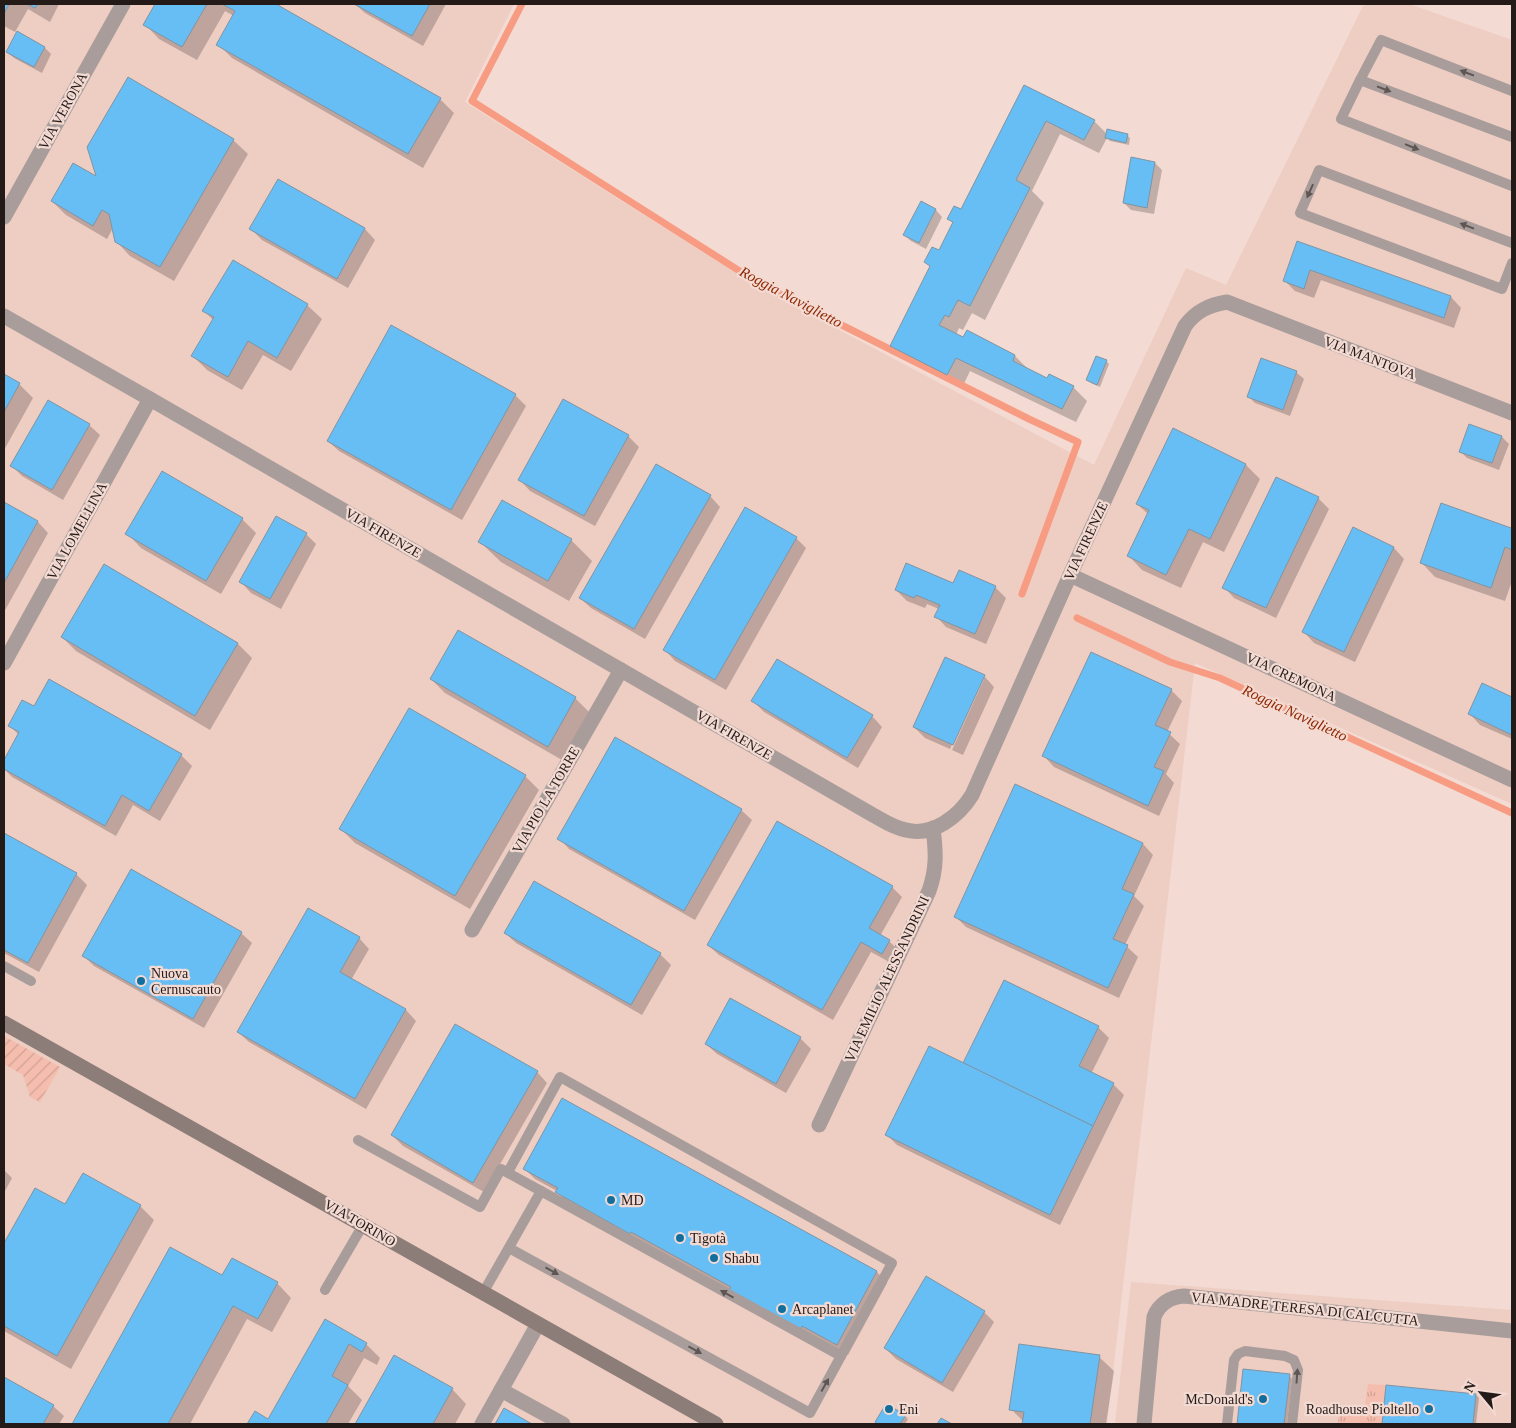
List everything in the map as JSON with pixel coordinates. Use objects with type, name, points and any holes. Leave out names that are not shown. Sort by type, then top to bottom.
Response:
[{"type":"street","name":"VIA VERONA","points":[[4,217],[123,4]]},
{"type":"street","name":"VIA MANTOVA","points":[[1227,302],[1512,413]]},
{"type":"street","name":"VIA FIRENZE","points":[[4,316],[894,826],[907,831],[921,832],[933,828],[954,816],[965,806],[972,795],[1070,575],[1185,326],[1191,318],[1204,309],[1227,302]]},
{"type":"street","name":"VIA LOMELLINA","points":[[4,663],[150,399]]},
{"type":"street","name":"VIA CREMONA","points":[[1070,575],[1512,780]]},
{"type":"street","name":"VIA PIO LA TORRE","points":[[472,930],[621,670]]},
{"type":"street","name":"VIA EMILIO ALESSANDRINI","points":[[819,1125],[929,891],[936,864],[933,828]]},
{"type":"street","name":"VIA TORINO","points":[[4,1023],[716,1424]]},
{"type":"street","name":"VIA MADRE TERESA DI CALCUTTA","points":[[1144,1424],[1154,1318],[1162,1305],[1174,1298],[1184,1296],[1512,1331]]},
{"type":"street","points":[[482,1424],[538,1324]]},
{"type":"street","points":[[501,1390],[563,1424]]},
{"type":"lane","points":[[1512,91],[1380,40],[1342,118],[1512,186]]},
{"type":"lane","points":[[1360,80],[1512,137]]},
{"type":"lane","points":[[1512,243],[1319,170],[1300,213],[1502,289],[1512,263]]},
{"type":"lane","points":[[4,966],[31,981]]},
{"type":"lane","points":[[508,1172],[560,1077],[892,1263],[810,1413],[509,1248]]},
{"type":"lane","points":[[358,1140],[480,1207],[501,1169],[508,1172],[840,1356]]},
{"type":"lane","points":[[484,1293],[541,1191]]},
{"type":"lane","points":[[325,1290],[363,1225]]},
{"type":"lane","points":[[1227,1424],[1234,1360],[1238,1354],[1245,1351],[1288,1356],[1294,1360],[1298,1370],[1292,1424]]},
{"type":"shaded area","points":[[4,4],[514,4],[465,102],[758,287],[1094,465],[1186,268],[1226,285],[1363,6],[1371,4],[1409,4],[1512,40],[1512,804],[1195,663],[1107,1424],[4,1424]]},
{"type":"shaded area","points":[[1131,1282],[1512,1310],[1512,1424],[1115,1424]]},
{"type":"green space","points":[[4,1036],[60,1067],[40,1102],[30,1097],[23,1075],[4,1064]]},
{"type":"green space","points":[[1368,1384],[1386,1385],[1382,1424],[1338,1424],[1339,1413],[1364,1414]]},
{"type":"building","points":[[4,4],[9,4],[4,14]]},
{"type":"building","points":[[27,4],[38,4],[35,8]]},
{"type":"building","points":[[155,4],[207,4],[182,47],[143,25]]},
{"type":"building","points":[[222,4],[276,4],[441,98],[408,154],[216,45],[235,11]]},
{"type":"building","points":[[354,4],[430,4],[412,36]]},
{"type":"building","points":[[17,31],[45,47],[34,67],[6,52]]},
{"type":"building","points":[[128,77],[234,139],[160,267],[115,242],[109,214],[102,210],[93,226],[51,201],[73,163],[96,176],[87,147]]},
{"type":"building","points":[[1024,85],[1095,120],[1084,140],[1046,121],[1016,180],[1030,188],[970,306],[958,300],[949,317],[945,315],[939,325],[963,337],[967,330],[1015,355],[1013,361],[1047,378],[1049,374],[1074,386],[1062,409],[956,358],[947,375],[890,346],[930,266],[924,262],[932,247],[939,250],[953,222],[947,219],[954,206],[961,209]]},
{"type":"building","points":[[1107,129],[1128,134],[1126,143],[1105,138]]},
{"type":"building","points":[[1131,157],[1155,162],[1147,208],[1123,203]]},
{"type":"building","points":[[278,179],[365,228],[337,279],[249,229]]},
{"type":"building","points":[[921,201],[936,209],[919,243],[903,235]]},
{"type":"building","points":[[1297,241],[1451,296],[1444,318],[1310,270],[1304,289],[1283,281]]},
{"type":"building","points":[[233,260],[308,304],[277,358],[248,341],[228,377],[191,356],[214,317],[202,311]]},
{"type":"building","points":[[391,325],[516,394],[451,510],[327,441]]},
{"type":"building","points":[[1096,356],[1107,360],[1097,385],[1086,380]]},
{"type":"building","points":[[1261,358],[1297,371],[1283,410],[1247,397]]},
{"type":"building","points":[[4,374],[20,383],[4,412]]},
{"type":"building","points":[[563,399],[629,435],[584,516],[518,480]]},
{"type":"building","points":[[48,400],[90,424],[52,490],[10,466]]},
{"type":"building","points":[[1469,424],[1502,436],[1492,463],[1459,452]]},
{"type":"building","points":[[1173,428],[1246,464],[1210,539],[1189,529],[1166,575],[1127,556],[1149,510],[1136,504]]},
{"type":"building","points":[[656,464],[711,495],[634,629],[579,598]]},
{"type":"building","points":[[162,471],[243,518],[206,581],[125,534]]},
{"type":"building","points":[[1276,477],[1319,497],[1266,608],[1222,588]]},
{"type":"building","points":[[502,500],[572,539],[548,581],[478,542]]},
{"type":"building","points":[[4,502],[38,521],[4,583]]},
{"type":"building","points":[[1441,503],[1511,528],[1512,525],[1512,550],[1505,547],[1491,588],[1420,563]]},
{"type":"building","points":[[745,507],[797,537],[715,680],[663,650]]},
{"type":"building","points":[[276,516],[307,533],[270,599],[239,582]]},
{"type":"building","points":[[1353,527],[1394,547],[1344,652],[1302,632]]},
{"type":"building","points":[[906,563],[953,583],[959,570],[996,586],[975,634],[934,617],[940,605],[916,595],[914,598],[895,590]]},
{"type":"building","points":[[104,564],[238,643],[195,716],[61,637]]},
{"type":"building","points":[[458,630],[576,697],[548,747],[430,679]]},
{"type":"building","points":[[1091,652],[1172,689],[1155,725],[1171,732],[1154,767],[1164,771],[1148,806],[1042,756]]},
{"type":"building","points":[[945,657],[985,675],[953,745],[913,727]]},
{"type":"building","points":[[777,659],[873,715],[847,758],[751,701]]},
{"type":"building","points":[[49,679],[182,754],[149,811],[122,795],[105,826],[4,769],[4,760],[19,732],[8,726],[22,700],[34,706]]},
{"type":"building","points":[[1482,683],[1512,697],[1512,735],[1468,714]]},
{"type":"building","points":[[409,708],[526,775],[455,896],[339,829]]},
{"type":"building","points":[[615,737],[742,809],[684,911],[557,839]]},
{"type":"building","points":[[1015,784],[1143,843],[1122,889],[1134,894],[1113,939],[1128,945],[1108,988],[954,917]]},
{"type":"building","points":[[777,821],[893,886],[869,928],[890,940],[882,954],[861,942],[822,1010],[707,945]]},
{"type":"building","points":[[4,833],[77,873],[28,963],[4,950]]},
{"type":"building","points":[[131,869],[242,932],[193,1019],[82,956]]},
{"type":"building","points":[[534,881],[661,953],[631,1005],[504,933]]},
{"type":"building","points":[[308,908],[360,937],[340,972],[406,1009],[355,1099],[237,1032]]},
{"type":"building","points":[[1004,980],[1099,1026],[1079,1066],[1114,1083],[1093,1126],[963,1063]]},
{"type":"building","points":[[730,998],[801,1037],[776,1084],[705,1044]]},
{"type":"building","points":[[455,1024],[538,1071],[473,1183],[391,1135]]},
{"type":"building","points":[[929,1046],[1093,1126],[1050,1215],[885,1135]]},
{"type":"building","points":[[562,1098],[877,1271],[837,1345],[802,1326],[801,1329],[729,1290],[731,1287],[555,1192],[558,1188],[523,1169]]},
{"type":"building","points":[[83,1173],[141,1205],[57,1356],[4,1326],[4,1243],[35,1188],[65,1204]]},
{"type":"building","points":[[170,1247],[222,1275],[232,1258],[278,1282],[258,1319],[233,1306],[168,1424],[72,1424]]},
{"type":"building","points":[[926,1276],[985,1311],[942,1383],[884,1348]]},
{"type":"building","points":[[325,1319],[367,1343],[362,1352],[349,1344],[332,1376],[348,1385],[326,1424],[247,1424],[255,1411],[268,1419]]},
{"type":"building","points":[[1019,1344],[1100,1355],[1090,1424],[1022,1424],[1024,1412],[1009,1410]]},
{"type":"building","points":[[394,1355],[453,1388],[433,1424],[355,1424]]},
{"type":"building","name":"McDonald's","points":[[1243,1369],[1290,1374],[1284,1424],[1237,1424]]},
{"type":"building","points":[[4,1377],[54,1405],[43,1424],[4,1424]]},
{"type":"building","name":"Roadhouse Pioltello","points":[[1386,1385],[1476,1394],[1473,1424],[1382,1424]]},
{"type":"building","name":"Eni","points":[[886,1404],[906,1415],[900,1424],[878,1424],[875,1422]]},
{"type":"building","points":[[504,1408],[532,1424],[495,1424]]},
{"type":"building","points":[[941,1418],[952,1424],[937,1424]]},
{"type":"waterway","name":"Roggia Naviglietto","points":[[522,4],[472,101],[760,284],[1078,442],[1022,594]]},
{"type":"waterway","name":"Roggia Naviglietto","points":[[1077,618],[1170,662],[1220,678],[1512,813]]},
{"type":"place","name":"Nuova Cernuscauto","points":[[141,981]]},
{"type":"place","name":"MD","points":[[611,1200]]},
{"type":"place","name":"Tigotà","points":[[680,1238]]},
{"type":"place","name":"Shabu","points":[[714,1258]]},
{"type":"place","name":"Arcaplanet","points":[[782,1309]]},
{"type":"place","name":"McDonald's","points":[[1263,1399]]},
{"type":"place","name":"Eni","points":[[889,1409]]},
{"type":"place","name":"Roadhouse Pioltello","points":[[1429,1409]]}]
